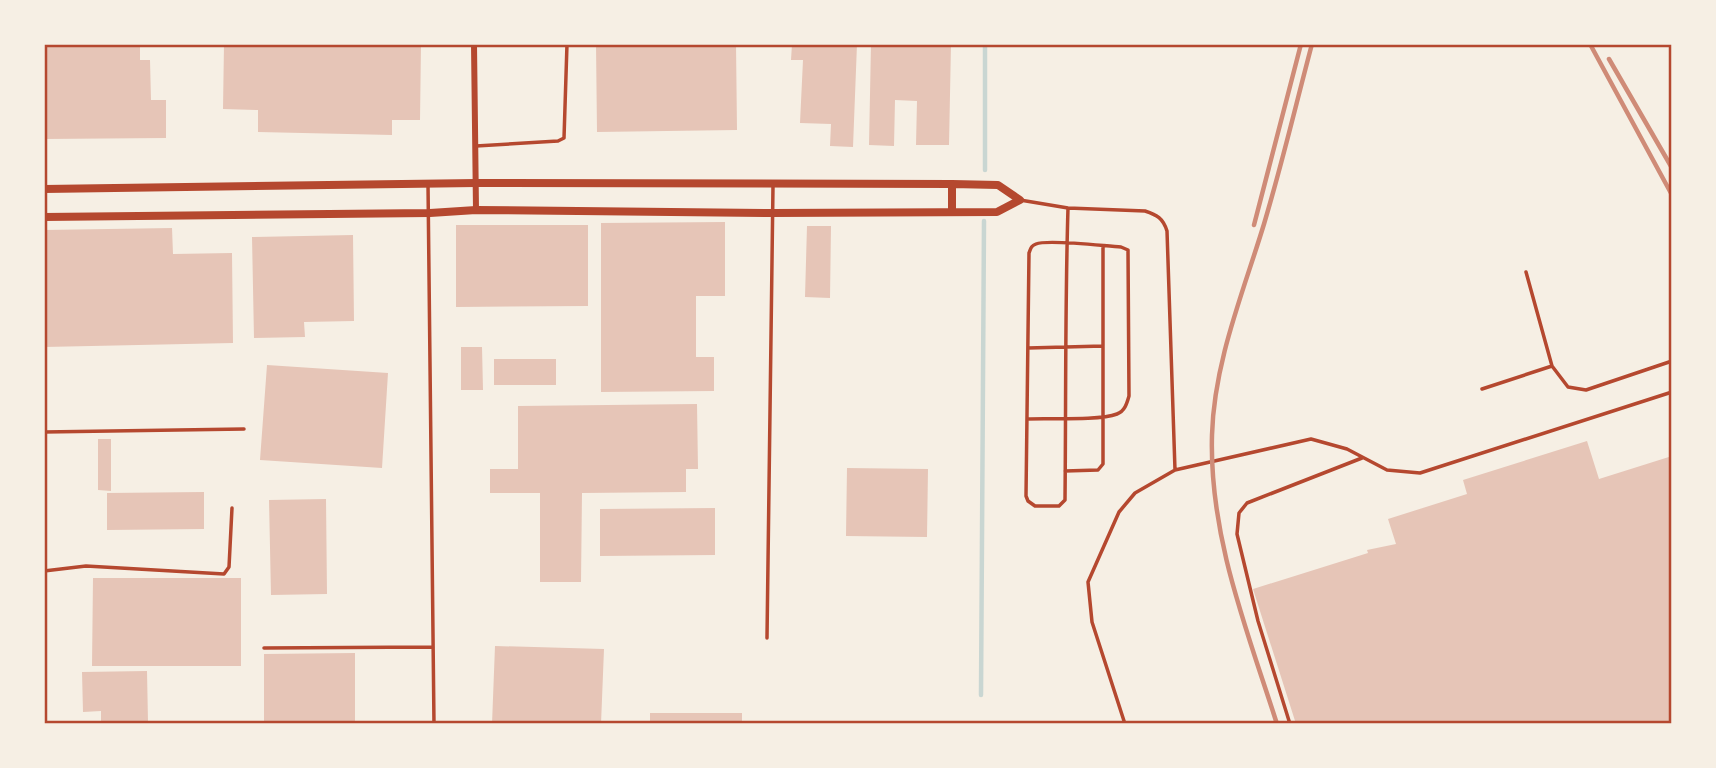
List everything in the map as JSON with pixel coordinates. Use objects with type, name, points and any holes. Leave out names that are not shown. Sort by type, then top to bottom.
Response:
[{"type":"street","points":[[474,44],[476,210]]},
{"type":"street","points":[[44,189],[476,183],[773,186],[952,184],[998,185],[1020,200],[997,212],[952,210],[773,214],[476,210],[430,213],[44,217]]},
{"type":"street","points":[[952,184],[952,210]]},
{"type":"lane","points":[[475,146],[558,141],[564,138],[567,44]]},
{"type":"lane","points":[[428,184],[433,724]]},
{"type":"lane","points":[[767,638],[773,186]]},
{"type":"lane","points":[[1020,200],[1068,208],[1145,211],[1157,214],[1164,222],[1167,231],[1175,470]]},
{"type":"lane","points":[[1027,419],[1066,417],[1103,415],[1118,414],[1127,404],[1129,396],[1128,250],[1103,246],[1067,244],[1037,243],[1030,249],[1027,419],[1028,501],[1035,506],[1062,505],[1065,500],[1066,417],[1067,244],[1068,208]]},
{"type":"lane","points":[[1065,471],[1102,467],[1103,246]]},
{"type":"lane","points":[[1527,272],[1552,366],[1568,387],[1586,390],[1672,361]]},
{"type":"lane","points":[[1028,348],[1103,346]]},
{"type":"lane","points":[[1482,389],[1552,366]]},
{"type":"lane","points":[[1125,724],[1092,622],[1088,582],[1091,569],[1125,502],[1135,493],[1175,470],[1311,439],[1337,446],[1387,470],[1420,473],[1672,392]]},
{"type":"lane","points":[[44,432],[244,429]]},
{"type":"lane","points":[[1290,724],[1258,621],[1237,534],[1237,521],[1247,503],[1362,457]]},
{"type":"lane","points":[[44,571],[86,566],[225,574],[229,567],[232,508]]},
{"type":"lane","points":[[264,648],[432,647]]},
{"type":"building","points":[[44,44],[140,44],[140,60],[150,60],[151,100],[166,100],[166,138],[44,139]]},
{"type":"building","points":[[224,44],[421,44],[420,120],[392,120],[392,135],[258,132],[258,110],[223,109]]},
{"type":"building","points":[[596,44],[736,44],[737,130],[597,132]]},
{"type":"building","points":[[792,44],[857,44],[853,147],[830,146],[831,124],[800,123],[803,60],[791,60]]},
{"type":"building","points":[[871,44],[951,44],[949,145],[916,145],[917,101],[895,100],[894,146],[869,145]]},
{"type":"building","points":[[725,222],[725,296],[696,296],[696,357],[714,357],[714,391],[601,392],[601,223]]},
{"type":"building","points":[[456,225],[588,225],[588,306],[456,307]]},
{"type":"building","points":[[807,226],[831,226],[830,298],[805,297]]},
{"type":"building","points":[[172,228],[173,254],[232,253],[233,343],[44,347],[44,230]]},
{"type":"building","points":[[353,235],[354,321],[304,322],[305,337],[254,338],[252,237]]},
{"type":"building","points":[[461,347],[482,347],[483,390],[461,390]]},
{"type":"building","points":[[494,359],[556,359],[556,385],[494,385]]},
{"type":"building","points":[[267,365],[388,373],[382,468],[260,460]]},
{"type":"building","points":[[697,404],[698,469],[686,469],[686,492],[582,493],[581,582],[540,582],[540,493],[490,493],[490,469],[518,469],[518,406]]},
{"type":"building","points":[[98,439],[111,439],[111,491],[98,490]]},
{"type":"building","points":[[1587,441],[1599,479],[1672,456],[1672,724],[1296,724],[1253,589],[1368,553],[1367,550],[1396,544],[1388,519],[1467,494],[1463,480]]},
{"type":"building","points":[[847,468],[928,469],[927,537],[846,536]]},
{"type":"building","points":[[204,492],[204,529],[107,530],[107,493]]},
{"type":"building","points":[[326,499],[327,594],[271,595],[269,500]]},
{"type":"building","points":[[715,508],[715,555],[600,556],[600,509]]},
{"type":"building","points":[[93,578],[241,578],[241,666],[92,666]]},
{"type":"building","points":[[495,646],[604,649],[601,724],[492,724]]},
{"type":"building","points":[[355,653],[355,724],[264,724],[264,654]]},
{"type":"building","points":[[147,671],[148,722],[101,723],[101,711],[83,712],[82,672]]},
{"type":"building","points":[[650,713],[742,713],[742,724],[650,724]]},
{"type":"waterway","points":[[985,44],[985,170]]},
{"type":"waterway","points":[[981,695],[984,221]]},
{"type":"railway","points":[[1254,225],[1301,44]]},
{"type":"railway","points":[[1277,724],[1242,618],[1223,546],[1213,473],[1212,435],[1224,354],[1271,202],[1312,44]]},
{"type":"railway","points":[[1590,44],[1672,195]]},
{"type":"railway","points":[[1609,59],[1672,168]]}]
